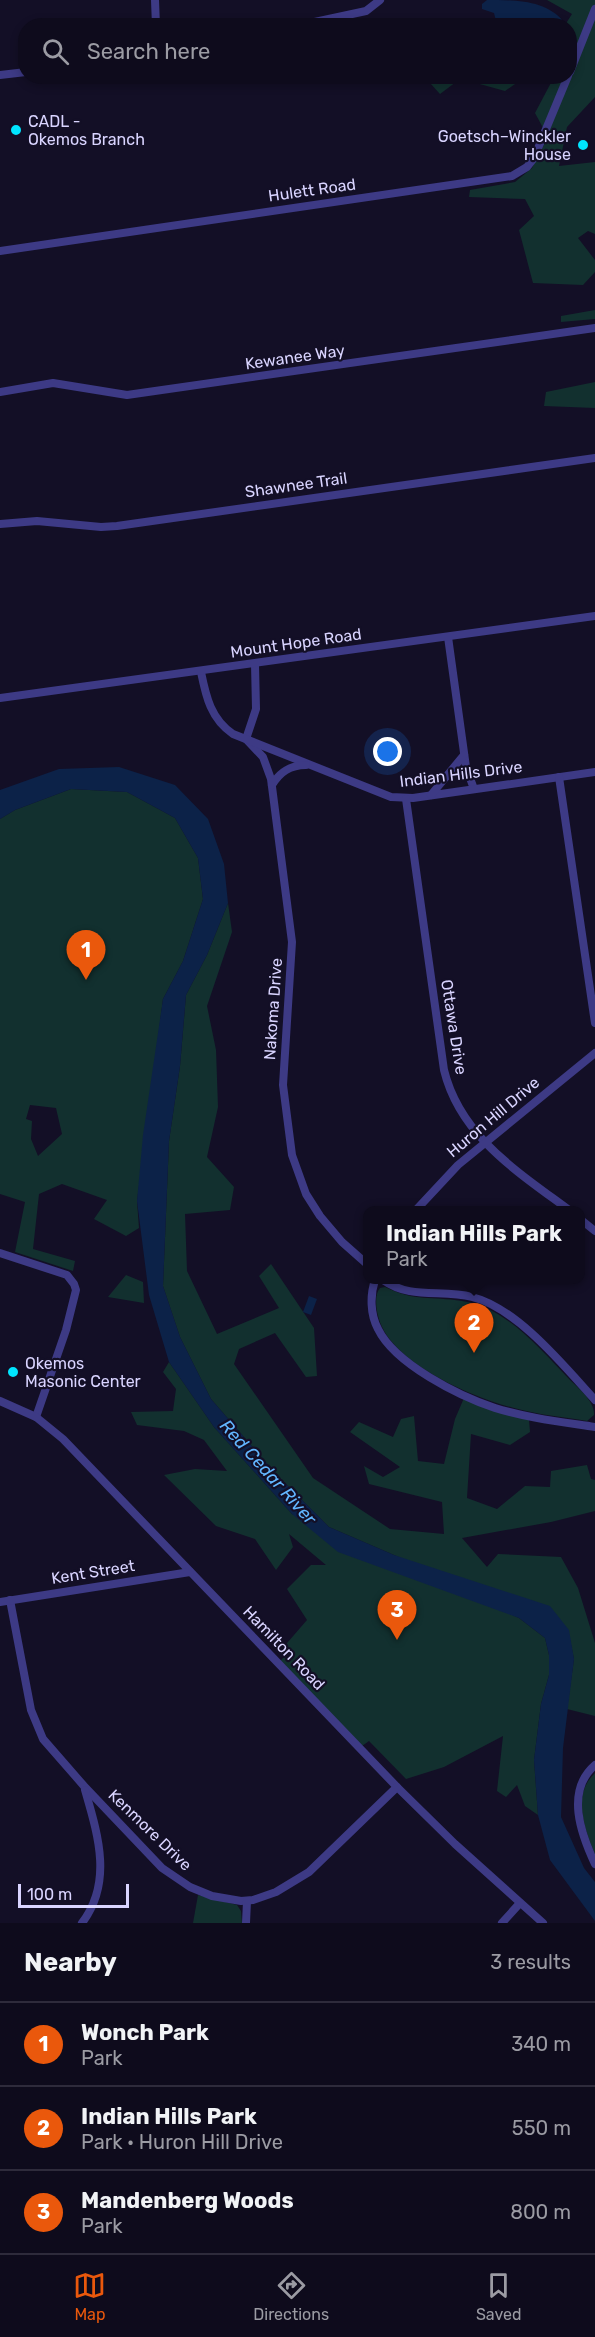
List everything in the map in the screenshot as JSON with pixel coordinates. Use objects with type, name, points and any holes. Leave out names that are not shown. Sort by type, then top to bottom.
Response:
[{"type":"street","points":[[155,0],[156,18]]},
{"type":"street","points":[[331,18],[366,10],[380,0]]},
{"type":"street","name":"Hulett Road","points":[[577,54],[595,9]]},
{"type":"street","points":[[0,75],[18,73]]},
{"type":"street","name":"Hulett Road","points":[[0,251],[512,176],[527,167],[534,158],[565,84]]},
{"type":"street","name":"Kewanee Way","points":[[0,392],[53,383],[127,395],[595,328]]},
{"type":"street","name":"Shawnee Trail","points":[[0,524],[37,521],[84,526],[117,526],[595,458]]},
{"type":"street","name":"Mount Hope Road","points":[[0,698],[595,616]]},
{"type":"street","points":[[448,637],[467,773],[474,789]]},
{"type":"street","points":[[246,739],[256,709],[255,664]]},
{"type":"street","name":"Indian Hills Drive","points":[[201,672],[208,703],[216,717],[228,730],[308,765],[391,797],[406,799],[595,772]]},
{"type":"street","name":"Nakoma Drive","points":[[246,739],[263,757],[272,785],[292,942],[283,1085],[292,1155],[306,1194],[320,1216],[342,1242],[363,1261]]},
{"type":"street","points":[[431,795],[464,755]]},
{"type":"street","points":[[272,785],[284,771],[296,766],[308,765]]},
{"type":"street","points":[[559,777],[595,1023]]},
{"type":"street","name":"Ottawa Drive","points":[[406,799],[444,1070],[451,1091],[461,1110],[485,1143],[564,1206]]},
{"type":"street","name":"Huron Hill Drive","points":[[420,1206],[445,1177],[595,1053]]},
{"type":"street","points":[[0,1253],[60,1272],[72,1279],[76,1290],[66,1330],[36,1416]]},
{"type":"street","points":[[375,1284],[372,1307],[379,1332],[397,1353],[427,1375],[497,1408],[595,1427]]},
{"type":"street","points":[[390,1284],[409,1293],[470,1297],[498,1307],[524,1328],[595,1400]]},
{"type":"street","name":"Hamilton Road","points":[[0,1401],[36,1416],[63,1439],[397,1787],[455,1844],[543,1923]]},
{"type":"street","name":"Kent Street","points":[[5,1601],[190,1572]]},
{"type":"street","name":"Kenmore Drive","points":[[5,1601],[33,1718],[46,1744],[162,1868],[181,1882],[212,1896],[247,1901],[276,1892],[309,1872],[397,1787]]},
{"type":"street","points":[[595,1766],[584,1779],[578,1801],[581,1826],[595,1864]]},
{"type":"street","points":[[82,1923],[95,1899],[101,1878],[100,1854],[84,1786]]},
{"type":"street","points":[[94,1825],[96,1814],[107,1811]]},
{"type":"street","points":[[246,1923],[247,1901]]},
{"type":"street","points":[[502,1923],[520,1903]]},
{"type":"green space","points":[[547,0],[595,0],[595,97],[567,127],[559,166],[595,162],[595,234],[588,231],[578,238],[595,260],[595,272],[583,285],[533,283],[519,230],[534,216],[525,199],[469,197],[470,190],[515,182],[532,168],[548,137],[535,113],[550,84],[577,84],[577,18],[569,18],[572,14]]},
{"type":"green space","points":[[431,84],[453,84],[440,94]]},
{"type":"green space","points":[[480,84],[515,84],[505,91]]},
{"type":"green space","points":[[595,310],[595,319],[561,322],[561,316]]},
{"type":"green space","points":[[595,382],[595,408],[544,406],[546,392]]},
{"type":"green space","points":[[71,789],[127,792],[175,818],[198,858],[203,899],[183,961],[163,999],[137,1201],[139,1228],[126,1236],[94,1219],[107,1200],[62,1184],[39,1194],[33,1249],[75,1261],[73,1271],[15,1252],[25,1202],[0,1194],[0,819],[15,810]],"holes":[[[30,1105],[56,1108],[62,1134],[38,1156],[31,1139],[32,1121],[26,1119]]]},
{"type":"green space","points":[[228,903],[232,932],[207,1006],[216,1050],[218,1107],[207,1157],[234,1187],[230,1210],[185,1214],[187,1271],[217,1334],[279,1308],[259,1276],[271,1264],[314,1328],[317,1376],[306,1377],[275,1333],[239,1349],[234,1364],[313,1478],[390,1529],[444,1534],[442,1502],[369,1484],[364,1466],[383,1477],[400,1467],[350,1432],[359,1422],[393,1437],[401,1419],[414,1416],[418,1461],[444,1464],[455,1419],[464,1398],[529,1420],[530,1432],[510,1445],[471,1434],[467,1498],[497,1509],[525,1486],[550,1487],[551,1471],[587,1465],[591,1479],[595,1480],[595,1511],[551,1522],[462,1538],[487,1567],[498,1554],[561,1557],[578,1588],[595,1643],[595,1716],[567,1709],[574,1659],[568,1630],[329,1527],[275,1473],[211,1399],[180,1337],[163,1286],[169,1141],[180,1066],[186,995],[207,955]]},
{"type":"green space","points":[[126,1275],[143,1282],[144,1303],[108,1297]]},
{"type":"green space","points":[[385,1287],[415,1297],[462,1301],[478,1305],[508,1321],[534,1343],[581,1391],[592,1405],[594,1415],[587,1421],[526,1411],[501,1404],[459,1388],[418,1365],[400,1351],[387,1335],[379,1319],[377,1295],[380,1288]]},
{"type":"green space","points":[[169,1362],[214,1427],[292,1514],[519,1618],[545,1638],[549,1655],[549,1675],[541,1704],[534,1760],[538,1815],[525,1806],[517,1785],[506,1797],[497,1791],[503,1736],[444,1767],[406,1779],[369,1741],[362,1746],[280,1661],[286,1655],[281,1650],[307,1620],[287,1589],[311,1565],[326,1565],[289,1534],[293,1547],[276,1570],[255,1539],[216,1526],[164,1475],[195,1469],[227,1471],[204,1440],[184,1431],[137,1425],[131,1412],[173,1411],[176,1389],[163,1372]]},
{"type":"green space","points":[[595,1773],[595,1855],[584,1823],[582,1802],[583,1792]]},
{"type":"green space","points":[[198,1895],[237,1905],[241,1911],[242,1923],[193,1923]]},
{"type":"water","points":[[487,0],[519,1],[539,5],[560,18],[495,18],[494,13],[482,9],[482,4]]},
{"type":"water","name":"Red Cedar River","points":[[119,767],[175,785],[208,819],[224,864],[228,903],[207,955],[186,995],[180,1066],[169,1141],[163,1286],[180,1337],[211,1399],[275,1473],[329,1527],[394,1555],[550,1606],[569,1630],[574,1659],[563,1748],[561,1817],[584,1868],[595,1882],[595,1921],[550,1860],[538,1815],[534,1760],[541,1704],[549,1675],[549,1655],[545,1638],[519,1618],[338,1552],[292,1514],[214,1427],[169,1362],[149,1295],[137,1201],[143,1135],[163,999],[183,961],[203,899],[198,858],[175,818],[127,792],[71,789],[15,810],[0,819],[0,790],[59,769]]},
{"type":"water","points":[[309,1296],[317,1299],[311,1315],[303,1312]]},
{"type":"place","name":"CADL - Okemos Branch","points":[[16,130]]},
{"type":"place","name":"Goetsch–Winckler House","points":[[583,145]]},
{"type":"place","name":"Wonch Park","points":[[86,980]]},
{"type":"place","name":"Indian Hills Park","points":[[474,1353]]},
{"type":"place","name":"Okemos Masonic Center","points":[[13,1372]]},
{"type":"place","name":"Mandenberg Woods","points":[[397,1640]]}]
